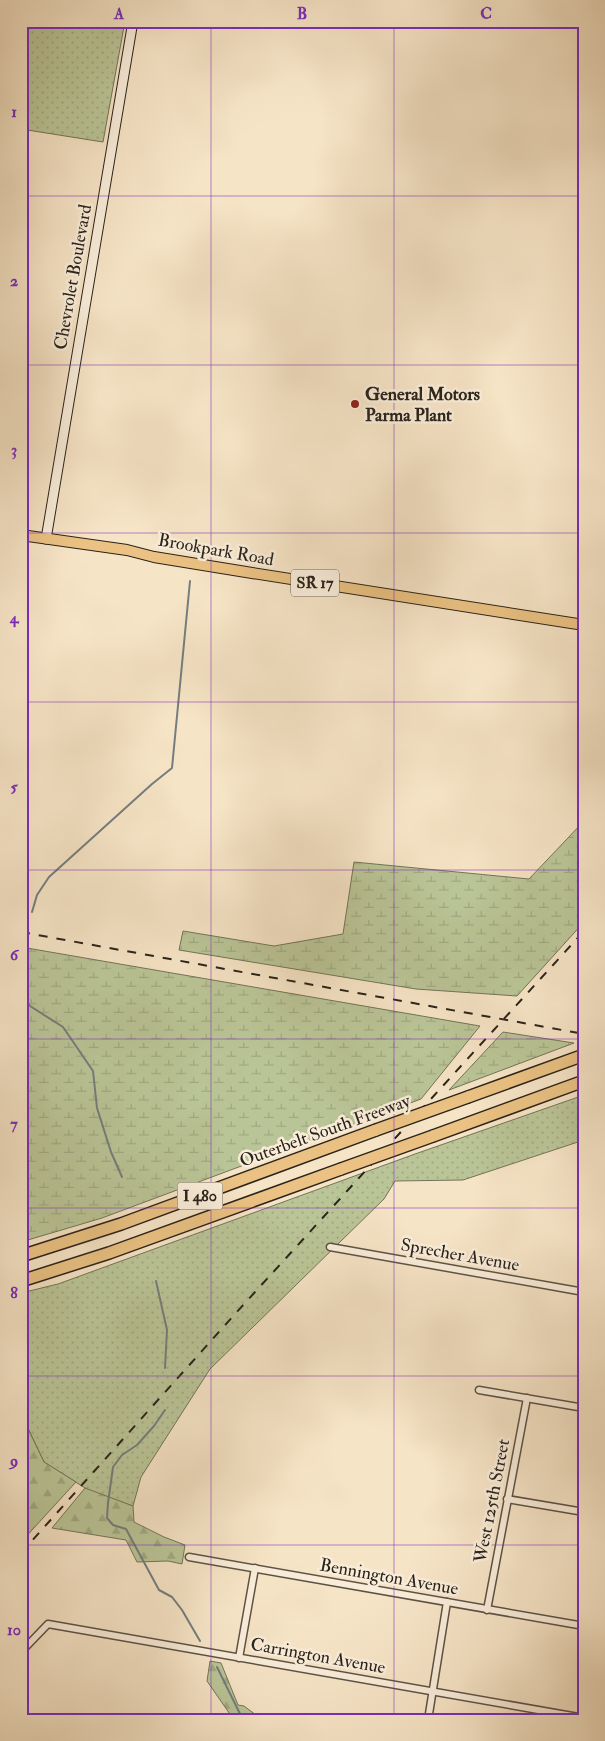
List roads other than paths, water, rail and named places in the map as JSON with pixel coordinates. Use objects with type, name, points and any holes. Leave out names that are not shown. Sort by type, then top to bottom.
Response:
[{"type":"highway","name":"Outerbelt South Freeway","points":[[21,1256],[120,1224],[584,1055]]},
{"type":"highway","name":"I 480","points":[[21,1281],[109,1253],[584,1081]]},
{"type":"main road","name":"Chevrolet Boulevard","points":[[46,539],[132,21]]},
{"type":"main road","name":"Brookpark Road","points":[[21,535],[127,550],[154,557],[584,625]]},
{"type":"street","name":"Sprecher Avenue","points":[[330,1247],[584,1292]]},
{"type":"street","points":[[480,1390],[584,1408]]},
{"type":"street","name":"West 125th Street","points":[[487,1610],[527,1398]]},
{"type":"street","points":[[507,1499],[584,1512]]},
{"type":"street","name":"Bennington Avenue","points":[[188,1557],[584,1626]]},
{"type":"street","points":[[239,1658],[254,1568]]},
{"type":"street","points":[[428,1720],[447,1602]]},
{"type":"street","name":"Carrington Avenue","points":[[21,1652],[48,1624],[584,1718]]},
{"type":"waterway","points":[[32,912],[37,895],[49,877],[172,768],[190,581]]},
{"type":"waterway","points":[[21,966],[23,958]]},
{"type":"waterway","points":[[21,993],[30,1006],[63,1027],[93,1071],[97,1108],[111,1152],[122,1177]]},
{"type":"waterway","points":[[156,1281],[167,1330],[165,1368]]},
{"type":"waterway","points":[[165,1410],[137,1445],[122,1455],[113,1467],[107,1518],[113,1525],[126,1529],[159,1590],[172,1597],[200,1641]]},
{"type":"waterway","points":[[217,1667],[243,1720]]},
{"type":"railway","points":[[21,1553],[235,1314],[584,931]]},
{"type":"railway","points":[[21,932],[584,1034]]},
{"type":"place","name":"General Motors Parma Plant","points":[[355,404]]}]
